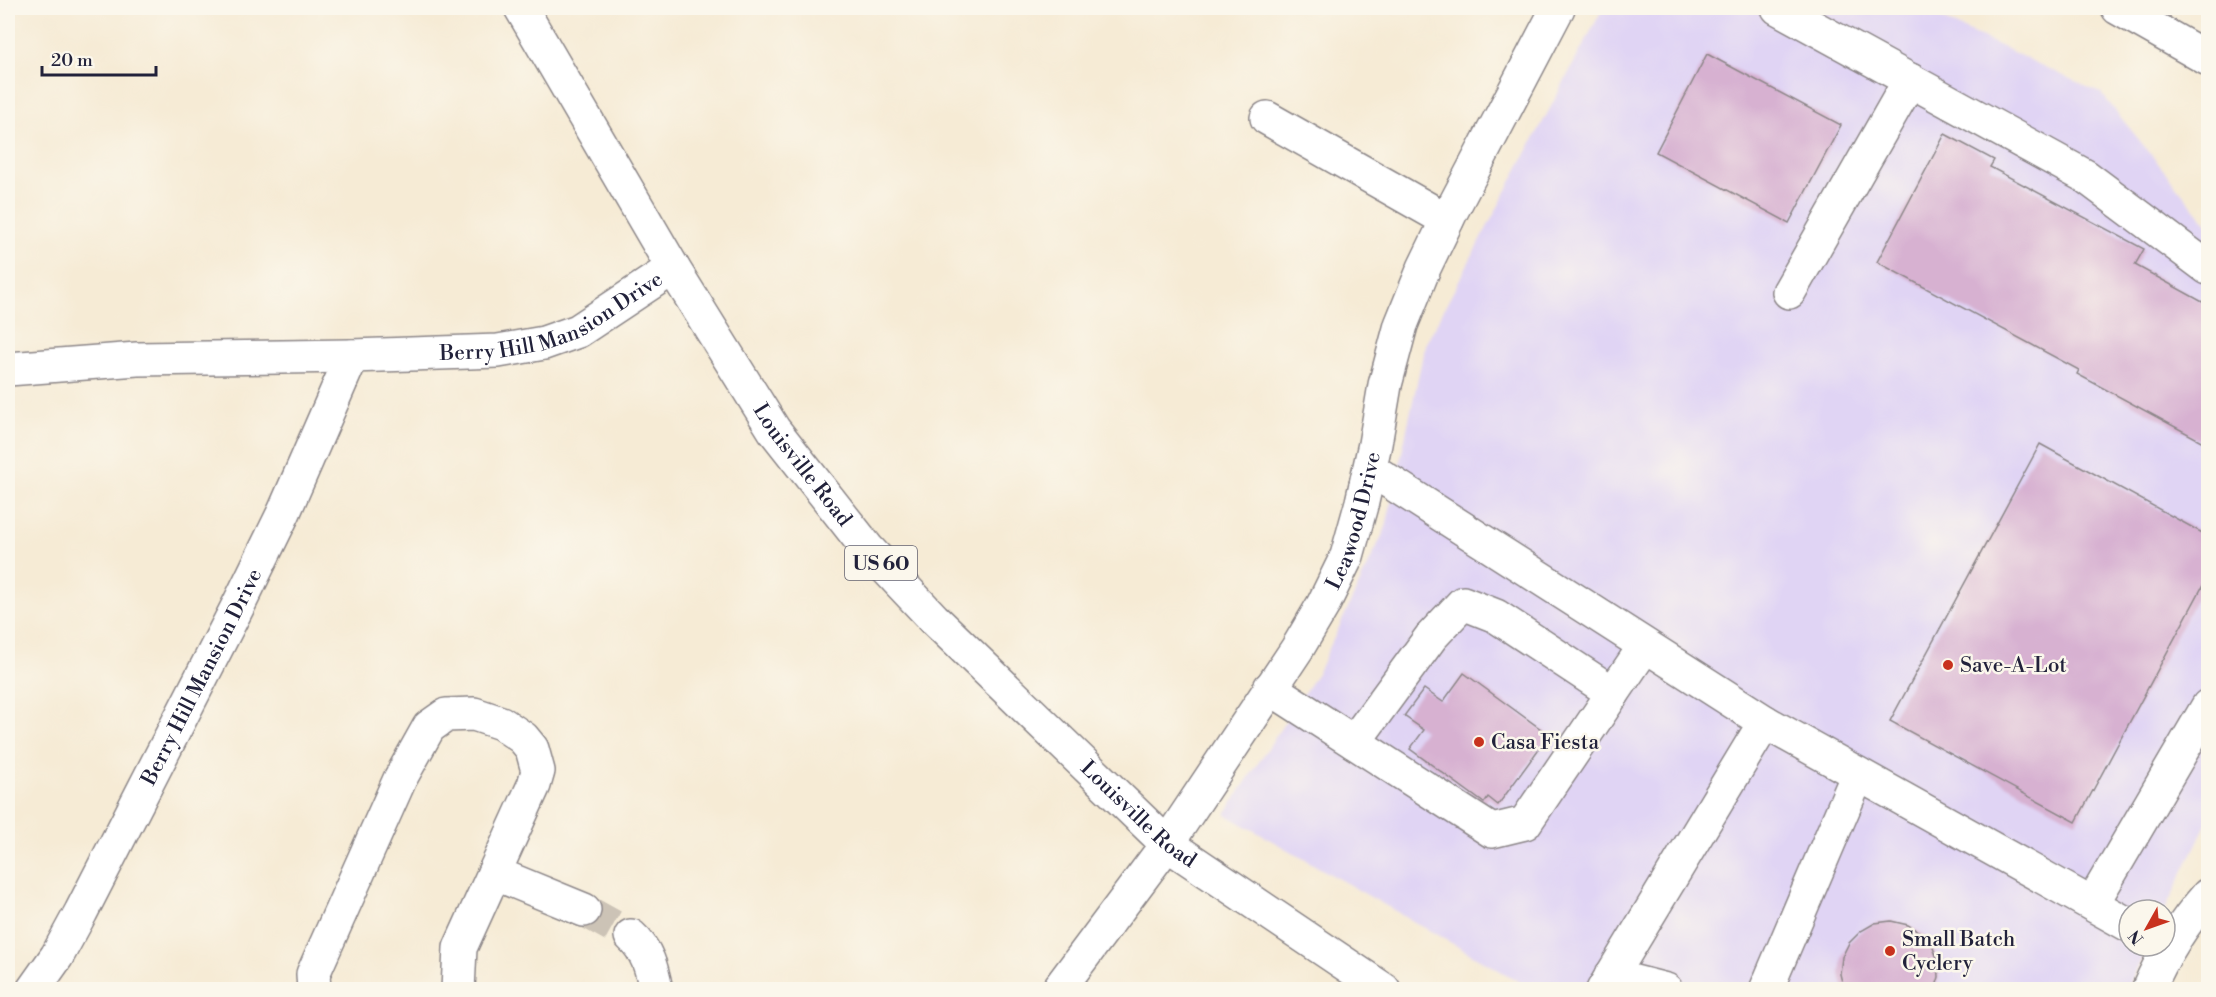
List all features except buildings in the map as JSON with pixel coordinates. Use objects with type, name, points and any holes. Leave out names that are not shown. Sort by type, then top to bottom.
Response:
[{"type":"street","name":"Leawood Drive","points":[[1058,990],[1167,844],[1323,605],[1347,556],[1370,469],[1385,385],[1401,325],[1424,268],[1447,220],[1558,8]]},
{"type":"street","points":[[1778,8],[2085,176],[2208,268]]},
{"type":"street","points":[[2118,8],[2208,59]]},
{"type":"street","name":"Louisville Road","points":[[521,11],[673,268],[774,430],[867,548],[934,619],[1167,844],[1384,990]]},
{"type":"street","points":[[1789,292],[1910,80]]},
{"type":"street","points":[[1267,118],[1447,220]]},
{"type":"street","name":"Berry Hill Mansion Drive","points":[[8,369],[137,359],[352,356],[488,351],[544,343],[578,331],[673,268]]},
{"type":"street","name":"Berry Hill Mansion Drive","points":[[33,990],[72,930],[240,603],[284,512],[352,356]]},
{"type":"street","points":[[1370,469],[1765,722],[2117,918]]},
{"type":"street","points":[[1354,742],[1431,637],[1463,603],[1497,616],[1613,693]]},
{"type":"street","points":[[1270,688],[1492,831],[1525,823],[1645,646]]},
{"type":"street","points":[[2092,904],[2208,706]]},
{"type":"street","points":[[314,990],[312,974],[400,779],[429,727],[446,715],[474,714],[501,723],[523,738],[532,749],[538,771],[534,785],[460,948],[459,990]]},
{"type":"street","points":[[1666,990],[1607,983],[1765,722]]},
{"type":"street","points":[[1766,990],[1858,774]]},
{"type":"street","points":[[494,873],[584,910]]},
{"type":"street","points":[[2177,933],[2208,895]]},
{"type":"street","points":[[631,936],[640,944],[652,969],[656,990]]},
{"type":"street","points":[[2148,990],[2162,958]]},
{"type":"shaded area","points":[[1603,8],[1919,8],[2102,94],[2208,225],[2208,820],[2171,898],[2117,898],[2117,958],[2142,958],[2127,989],[1532,989],[1225,814],[1319,670],[1386,527],[1425,345]]},
{"type":"tunnel","points":[[584,910],[631,936]]},
{"type":"place","name":"Save-A-Lot","points":[[1948,665]]},
{"type":"place","name":"Casa Fiesta","points":[[1479,742]]},
{"type":"place","name":"Small Batch Cyclery","points":[[1890,951]]}]
